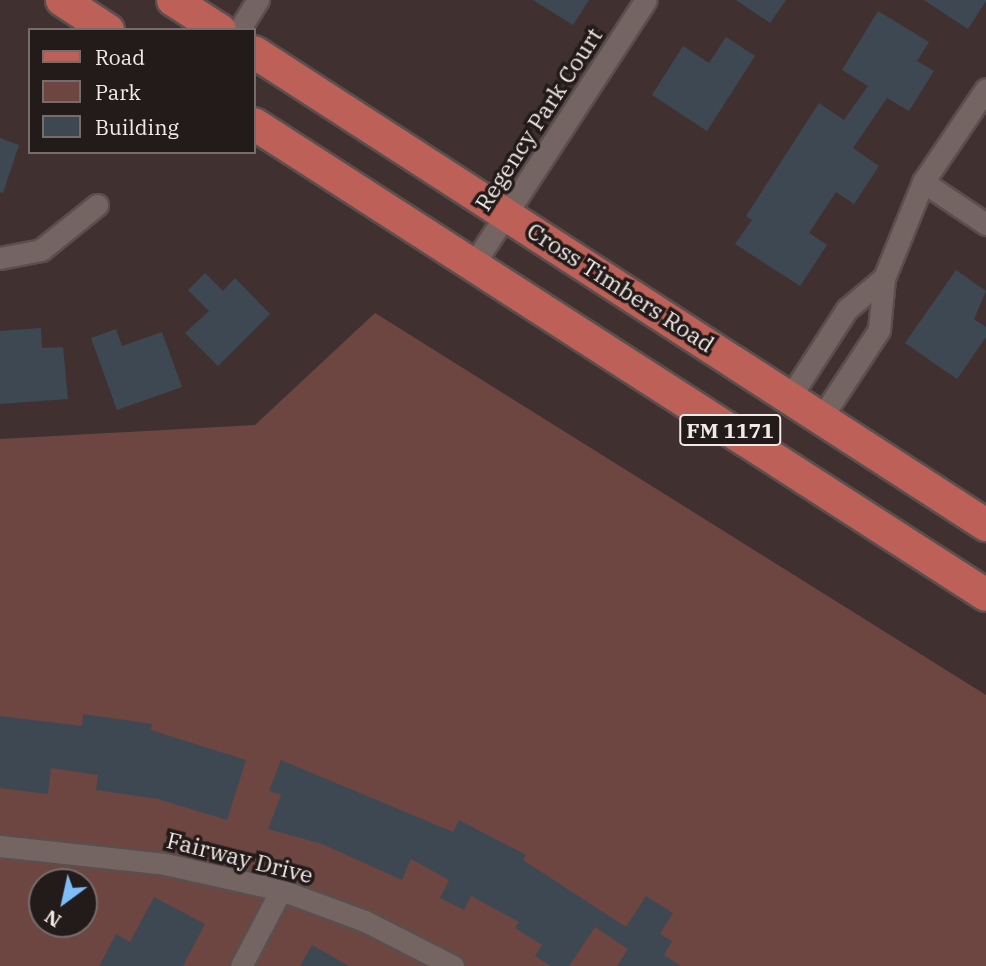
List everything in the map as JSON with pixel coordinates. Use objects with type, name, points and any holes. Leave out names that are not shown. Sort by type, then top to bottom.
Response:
[{"type":"main road","points":[[62,0],[105,28]]},
{"type":"main road","points":[[173,0],[216,28]]},
{"type":"main road","name":"Cross Timbers Road","points":[[256,53],[509,214],[986,525]]},
{"type":"main road","name":"FM 1171","points":[[256,125],[986,595]]},
{"type":"street","points":[[240,28],[257,0]]},
{"type":"street","name":"Regency Park Court","points":[[473,265],[509,214],[646,0]]},
{"type":"street","points":[[821,418],[879,330],[884,278],[923,182],[986,89]]},
{"type":"street","points":[[923,182],[986,224]]},
{"type":"street","points":[[0,258],[41,250],[97,205]]},
{"type":"street","points":[[790,397],[847,309],[884,278]]},
{"type":"street","name":"Fairway Drive","points":[[0,846],[165,864],[281,890],[365,921],[453,966]]},
{"type":"street","points":[[241,966],[281,890]]},
{"type":"green space","points":[[375,313],[986,695],[986,966],[0,966],[0,439],[255,425]]},
{"type":"building","points":[[533,0],[589,0],[573,25]]},
{"type":"building","points":[[736,0],[786,0],[770,23]]},
{"type":"building","points":[[924,0],[986,0],[986,1],[968,29]]},
{"type":"building","points":[[878,11],[929,42],[917,61],[934,71],[909,111],[887,98],[853,148],[879,166],[854,204],[836,192],[809,233],[827,245],[800,286],[735,244],[752,220],[746,216],[819,103],[844,120],[868,86],[842,70]]},
{"type":"building","points":[[726,37],[755,56],[707,131],[652,95],[683,46],[709,63]]},
{"type":"building","points":[[0,138],[19,145],[3,193],[0,192]]},
{"type":"building","points":[[956,270],[986,291],[974,319],[986,327],[986,337],[957,379],[905,343]]},
{"type":"building","points":[[205,273],[223,291],[235,278],[270,314],[218,366],[185,333],[209,311],[188,290]]},
{"type":"building","points":[[41,328],[42,348],[63,347],[68,399],[0,404],[0,331]]},
{"type":"building","points":[[116,329],[122,346],[162,332],[182,387],[117,410],[91,338]]},
{"type":"building","points":[[83,714],[152,724],[151,730],[246,760],[227,820],[158,799],[96,790],[98,775],[51,768],[48,794],[0,788],[0,716],[82,726]]},
{"type":"building","points":[[281,760],[453,832],[459,820],[526,855],[523,860],[626,927],[646,896],[673,913],[660,934],[672,941],[664,955],[681,966],[617,966],[628,949],[595,927],[569,966],[551,966],[535,956],[542,945],[515,928],[519,922],[471,896],[464,910],[440,898],[449,880],[411,859],[402,880],[322,844],[268,829],[281,795],[269,791]]},
{"type":"building","points":[[154,897],[205,924],[183,966],[99,966],[116,934],[130,942]]},
{"type":"building","points":[[312,945],[349,966],[300,966]]}]
